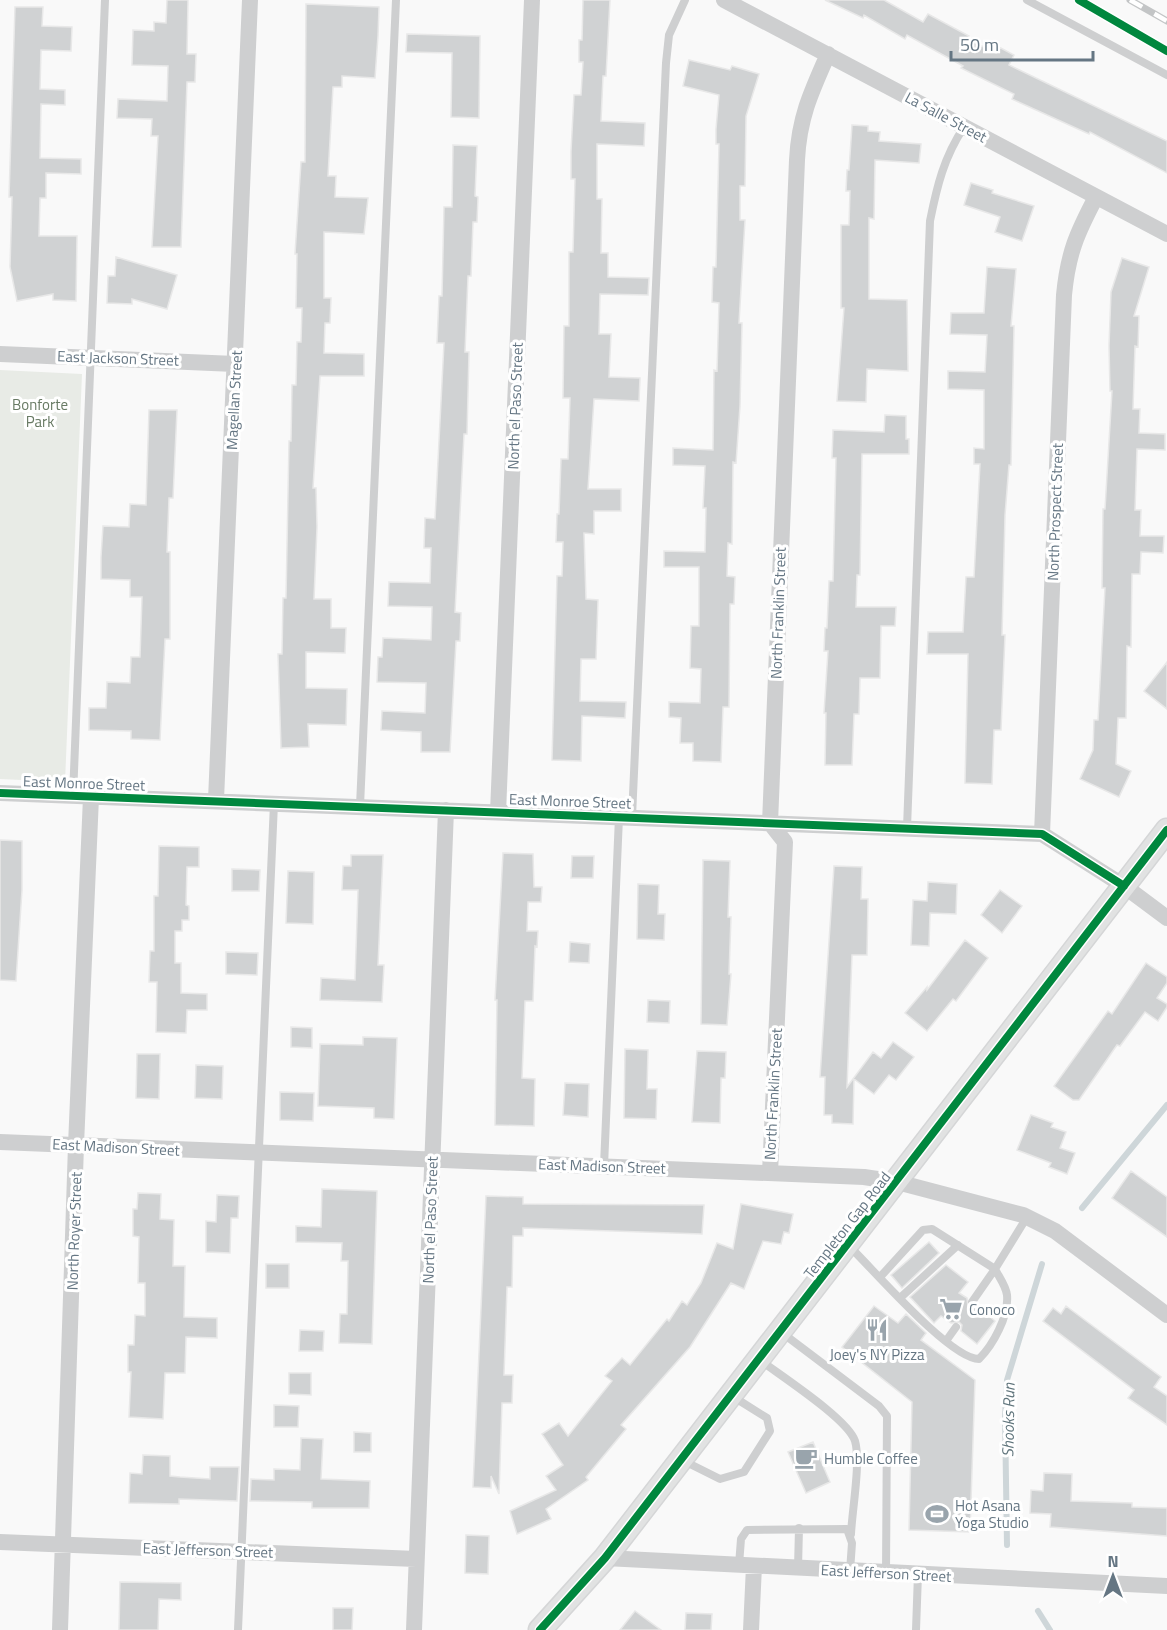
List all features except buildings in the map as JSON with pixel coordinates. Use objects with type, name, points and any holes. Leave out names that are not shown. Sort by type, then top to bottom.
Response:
[{"type":"street","name":"Magellan Street","points":[[216,800],[250,0]]},
{"type":"street","name":"North el Paso Street","points":[[498,812],[532,0]]},
{"type":"street","name":"La Salle Street","points":[[724,0],[1167,234]]},
{"type":"street","name":"North Franklin Street","points":[[770,1173],[785,842],[770,823],[798,130],[804,106],[828,54]]},
{"type":"street","name":"North Prospect Street","points":[[1041,834],[1064,295],[1067,261],[1076,234],[1096,197]]},
{"type":"street","name":"East Jackson Street","points":[[0,354],[235,364]]},
{"type":"street","name":"East Monroe Street","points":[[0,793],[1041,834],[1124,886],[1167,918]]},
{"type":"street","name":"North Royer Street","points":[[60,1630],[76,1145],[92,797]]},
{"type":"street","name":"North el Paso Street","points":[[414,1630],[446,810]]},
{"type":"street","name":"Templeton Gap Road","points":[[540,1630],[605,1558],[682,1460],[1167,830]]},
{"type":"street","name":"East Madison Street","points":[[0,1142],[864,1177],[897,1182],[991,1205],[1027,1217],[1072,1243],[1167,1316]]},
{"type":"street","name":"East Jefferson Street","points":[[0,1542],[416,1558]]},
{"type":"street","name":"East Jefferson Street","points":[[605,1558],[1167,1586]]},
{"type":"street","points":[[746,1566],[752,1630]]},
{"type":"lane","points":[[73,796],[105,0]]},
{"type":"lane","points":[[360,806],[396,0]]},
{"type":"lane","points":[[604,1166],[666,63],[669,35],[685,0]]},
{"type":"lane","points":[[1026,0],[1167,75]]},
{"type":"lane","points":[[906,828],[930,221],[938,177],[950,147],[964,127]]},
{"type":"lane","points":[[238,1630],[274,803]]},
{"type":"lane","points":[[972,1302],[1027,1217]]},
{"type":"lane","points":[[848,1245],[881,1276],[918,1318],[946,1341],[973,1359],[979,1359],[987,1352],[1002,1320],[1007,1296],[995,1269],[932,1229],[923,1230],[881,1276]]},
{"type":"lane","points":[[900,1298],[958,1245]]},
{"type":"lane","points":[[946,1341],[956,1327]]},
{"type":"lane","points":[[781,1332],[879,1406],[887,1416],[886,1573]]},
{"type":"lane","points":[[759,1360],[845,1424],[855,1440],[850,1571]]},
{"type":"lane","points":[[682,1460],[720,1479],[744,1472],[770,1431],[766,1418],[732,1396]]},
{"type":"lane","points":[[798,1568],[799,1528]]},
{"type":"lane","points":[[746,1566],[741,1539],[747,1530],[847,1529],[851,1534]]},
{"type":"lane","points":[[916,1630],[918,1574]]},
{"type":"green space","name":"Bonforte Park","points":[[0,370],[82,374],[65,782],[0,779]]},
{"type":"waterway","name":"Shooks Run","points":[[1082,1208],[1167,1105]]},
{"type":"waterway","name":"Shooks Run","points":[[1007,1545],[1005,1417],[1007,1380],[1042,1264]]},
{"type":"waterway","name":"Shooks Run","points":[[1038,1611],[1050,1630]]},
{"type":"railway","points":[[1130,0],[1167,21]]},
{"type":"cycle path","points":[[1079,0],[1167,51]]},
{"type":"cycle path","points":[[0,793],[1042,834],[1124,886]]},
{"type":"cycle path","points":[[540,1630],[605,1558],[1167,830]]},
{"type":"place","name":"Conoco","points":[[951,1309]]},
{"type":"place","name":"Joey's NY Pizza","points":[[877,1330]]},
{"type":"place","name":"Humble Coffee","points":[[806,1458]]},
{"type":"place","name":"Hot Asana Yoga Studio","points":[[937,1514]]}]
